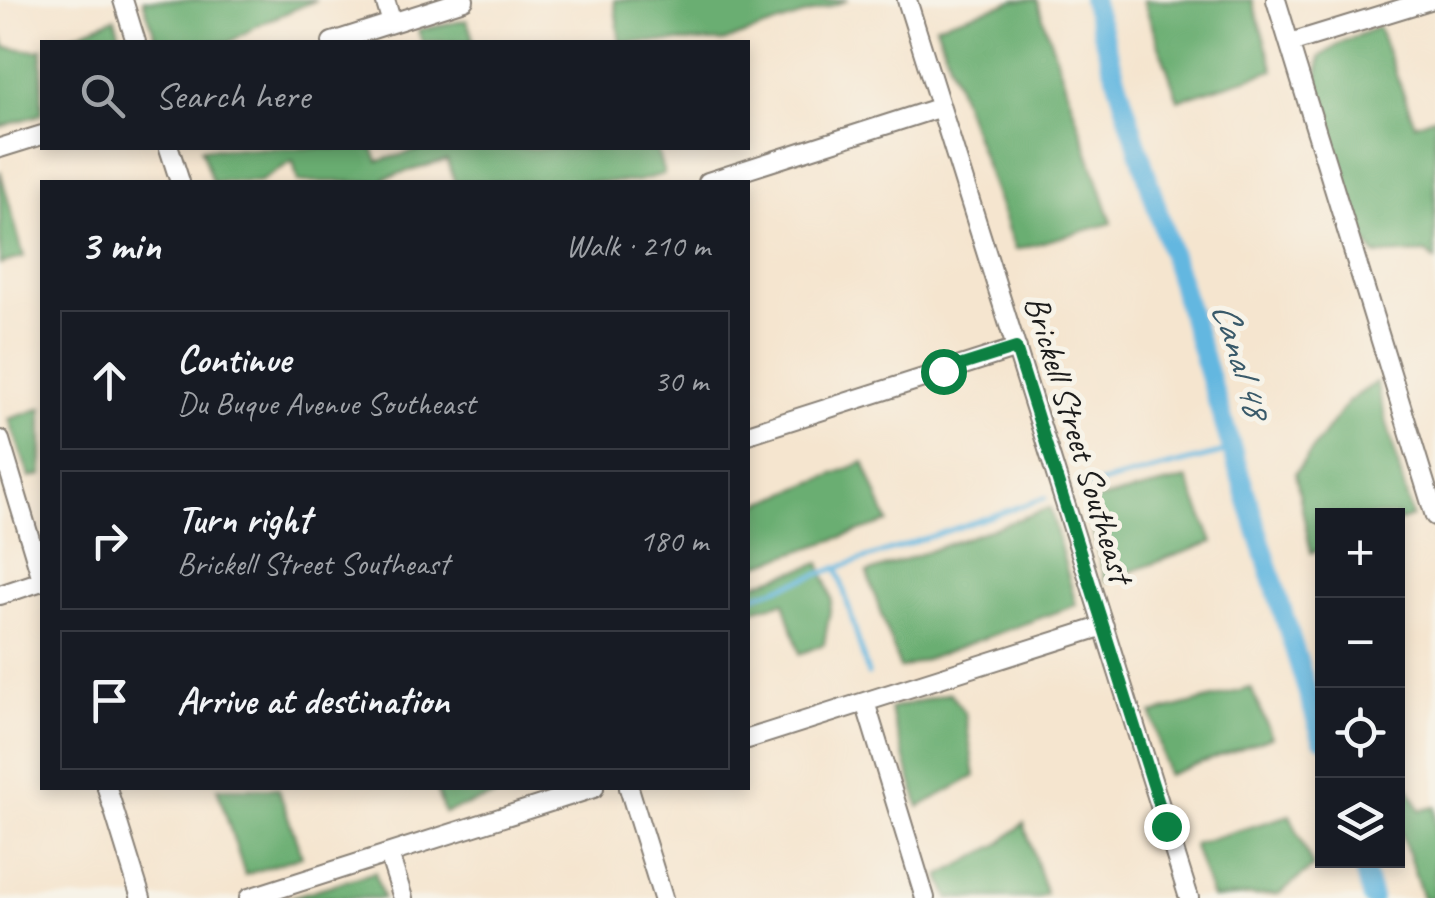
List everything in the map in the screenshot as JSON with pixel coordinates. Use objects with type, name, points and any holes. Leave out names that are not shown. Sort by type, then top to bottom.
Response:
[{"type":"street","points":[[123,0],[135,40]]},
{"type":"street","points":[[385,0],[392,23]]},
{"type":"street","points":[[338,40],[464,0]]},
{"type":"street","name":"Brickell Street Southeast","points":[[907,0],[1189,898]]},
{"type":"street","points":[[1276,0],[1435,516]]},
{"type":"street","points":[[1290,43],[1430,0]]},
{"type":"street","points":[[714,180],[941,107]]},
{"type":"street","points":[[0,148],[40,136]]},
{"type":"street","points":[[170,150],[179,180]]},
{"type":"street","points":[[750,433],[1016,348]]},
{"type":"street","points":[[0,440],[40,573]]},
{"type":"street","points":[[0,594],[40,581]]},
{"type":"street","points":[[750,738],[1104,626]]},
{"type":"street","points":[[865,702],[925,898]]},
{"type":"street","points":[[108,790],[141,898]]},
{"type":"street","points":[[249,898],[588,790]]},
{"type":"street","points":[[629,790],[663,898]]},
{"type":"street","points":[[389,854],[402,898]]},
{"type":"green space","points":[[143,0],[316,0],[233,40],[156,40]]},
{"type":"green space","points":[[614,0],[848,0],[729,40],[620,40]]},
{"type":"green space","points":[[1017,0],[1037,0],[1112,223],[1015,250],[936,25]]},
{"type":"green space","points":[[1143,0],[1252,0],[1274,70],[1178,100]]},
{"type":"green space","points":[[115,18],[121,40],[62,40]]},
{"type":"green space","points":[[467,20],[473,40],[421,40],[418,30]]},
{"type":"green space","points":[[1378,27],[1415,124],[1435,116],[1435,261],[1426,253],[1375,255],[1357,230],[1316,93],[1320,57],[1344,41]]},
{"type":"green space","points":[[0,32],[5,47],[40,50],[40,115],[0,127]]},
{"type":"green space","points":[[202,150],[374,150],[378,161],[419,150],[657,150],[664,174],[642,180],[454,180],[447,160],[384,180],[298,180],[293,161],[262,180],[211,180]]},
{"type":"green space","points":[[0,170],[24,257],[0,264]]},
{"type":"green space","points":[[1376,382],[1412,517],[1405,520],[1405,508],[1315,508],[1315,552],[1311,553],[1295,473],[1348,402]]},
{"type":"green space","points":[[40,409],[40,476],[30,478],[9,419]]},
{"type":"green space","points":[[864,462],[888,522],[750,567],[750,504],[751,507]]},
{"type":"green space","points":[[1187,479],[1213,542],[1105,581],[1086,502]]},
{"type":"green space","points":[[1050,508],[1076,605],[900,669],[867,573]]},
{"type":"green space","points":[[820,563],[832,599],[824,644],[800,654],[784,602],[750,610],[750,585]]},
{"type":"green space","points":[[1251,688],[1272,737],[1167,775],[1152,714]]},
{"type":"green space","points":[[950,693],[965,713],[975,776],[919,807],[890,709]]},
{"type":"green space","points":[[1405,781],[1420,810],[1435,807],[1435,898],[1423,898],[1405,845]]},
{"type":"green space","points":[[218,790],[279,790],[302,856],[245,875]]},
{"type":"green space","points":[[437,790],[512,790],[444,813]]},
{"type":"green space","points":[[1290,815],[1313,867],[1279,894],[1212,898],[1193,844]]},
{"type":"green space","points":[[1024,823],[1046,894],[1035,898],[949,898],[940,876],[1001,843]]},
{"type":"green space","points":[[375,872],[383,898],[288,898]]},
{"type":"waterway","name":"Canal 48","points":[[1092,0],[1315,716]]},
{"type":"waterway","points":[[1086,487],[1233,450]]},
{"type":"waterway","points":[[750,597],[1045,498]]},
{"type":"waterway","points":[[837,567],[868,674]]},
{"type":"waterway","name":"Canal 48","points":[[1363,868],[1372,898]]},
{"type":"route","points":[[943,371],[1016,348],[1166,826]]}]
